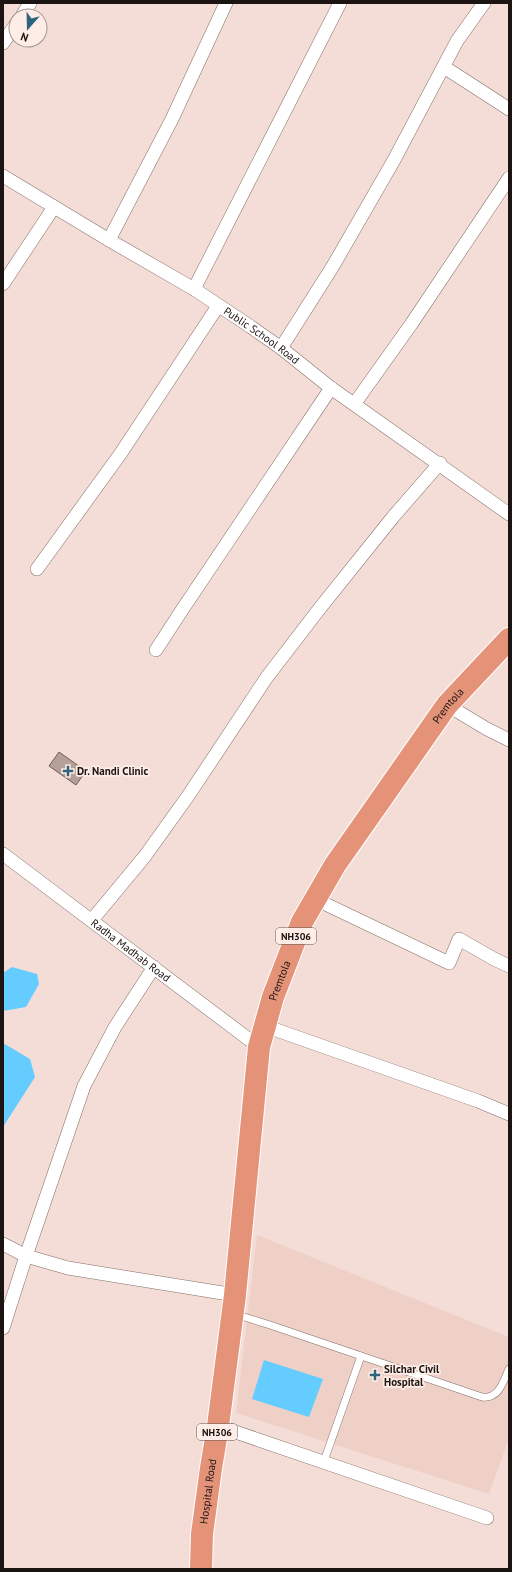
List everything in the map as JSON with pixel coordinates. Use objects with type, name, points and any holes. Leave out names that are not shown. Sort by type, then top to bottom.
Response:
[{"type":"highway","name":"Premtola","points":[[234,1304],[259,1046],[273,997],[302,922],[335,865],[447,705],[509,639]]},
{"type":"highway","name":"Hospital Road","points":[[201,1569],[203,1526],[210,1468],[218,1426],[234,1304]]},
{"type":"street","points":[[109,240],[172,119],[226,3]]},
{"type":"street","points":[[194,289],[340,3]]},
{"type":"street","points":[[281,348],[333,266],[394,160],[457,41],[484,3]]},
{"type":"street","points":[[444,67],[509,109]]},
{"type":"street","name":"Public School Road","points":[[3,176],[194,289],[281,348],[331,388],[355,403],[440,463],[509,514]]},
{"type":"street","points":[[355,403],[412,323],[509,178]]},
{"type":"street","points":[[3,284],[54,206]]},
{"type":"street","points":[[37,569],[121,453],[218,306]]},
{"type":"street","points":[[156,650],[331,388]]},
{"type":"street","points":[[92,920],[145,856],[188,796],[267,677],[374,541],[440,463]]},
{"type":"street","points":[[447,705],[487,729],[509,740]]},
{"type":"street","name":"Radha Madhab Road","points":[[3,854],[259,1046]]},
{"type":"street","points":[[315,899],[449,963],[459,939],[509,966]]},
{"type":"street","points":[[3,1328],[84,1086],[115,1027],[154,967]]},
{"type":"street","points":[[265,1026],[478,1101],[509,1114]]},
{"type":"street","points":[[3,1244],[26,1256],[68,1268],[234,1304]]},
{"type":"street","points":[[218,1426],[324,1461],[486,1518]]},
{"type":"lane","points":[[234,1304],[270,1325],[488,1398],[497,1393],[509,1369]]},
{"type":"lane","points":[[324,1461],[362,1356]]},
{"type":"shaded area","name":"Silchar Civil Hospital","points":[[257,1235],[509,1337],[509,1438],[489,1494],[236,1413]]},
{"type":"water","points":[[12,967],[37,974],[39,984],[26,1007],[3,1011],[3,973]]},
{"type":"water","points":[[3,1043],[30,1059],[35,1077],[3,1127]]},
{"type":"water","points":[[264,1360],[323,1379],[309,1417],[252,1399]]},
{"type":"building","points":[[59,752],[86,771],[76,785],[49,766]]},
{"type":"place","name":"Dr. Nandi Clinic","points":[[68,771]]},
{"type":"place","name":"Silchar Civil Hospital","points":[[375,1375]]}]
